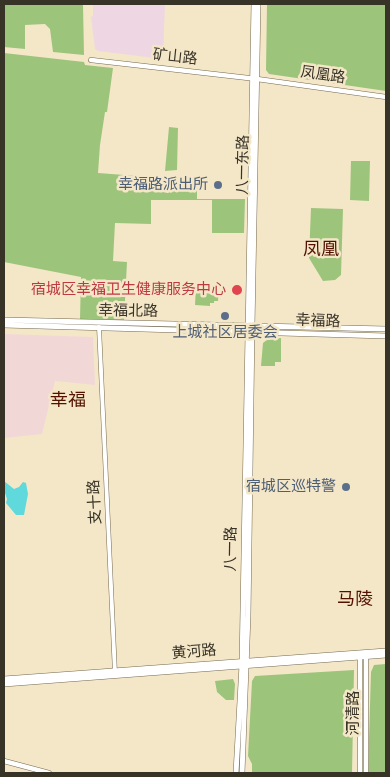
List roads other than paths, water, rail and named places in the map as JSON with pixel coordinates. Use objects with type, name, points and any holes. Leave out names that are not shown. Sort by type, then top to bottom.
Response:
[{"type":"main road","name":"八一东路","points":[[254,4],[255,78]]},
{"type":"main road","name":"八一东路","points":[[250,329],[258,4]]},
{"type":"main road","name":"幸福北路","points":[[4,320],[250,329]]},
{"type":"main road","name":"幸福北路","points":[[4,325],[250,329]]},
{"type":"main road","name":"幸福路","points":[[250,329],[386,329]]},
{"type":"main road","name":"幸福路","points":[[250,329],[386,336]]},
{"type":"main road","name":"八一路","points":[[242,773],[250,329]]},
{"type":"main road","name":"黄河路","points":[[245,663],[360,657],[386,651]]},
{"type":"main road","name":"黄河路","points":[[4,684],[245,663],[386,655]]},
{"type":"main road","name":"八一路","points":[[236,773],[245,663]]},
{"type":"main road","name":"黄河路","points":[[4,679],[115,673]]},
{"type":"street","name":"矿山路","points":[[91,60],[255,78]]},
{"type":"street","name":"凤凰路","points":[[255,78],[386,97]]},
{"type":"street","name":"支十路","points":[[99,327],[115,673]]},
{"type":"street","name":"河清路","points":[[366,655],[366,773]]},
{"type":"street","name":"河清路","points":[[360,657],[360,773]]},
{"type":"street","points":[[4,761],[49,773]]},
{"type":"water","points":[[4,481],[14,489],[23,482],[26,483],[28,494],[24,515],[16,515],[6,503]]},
{"type":"place","name":"幸福路派出所","points":[[218,185]]},
{"type":"place","name":"宿城区幸福卫生健康服务中心","points":[[237,290]]},
{"type":"place","name":"上城社区居委会","points":[[225,316]]},
{"type":"place","name":"宿城区巡特警","points":[[346,487]]},
{"type":"district","name":"凤凰","points":[[321,250]]},
{"type":"district","name":"幸福","points":[[68,401]]},
{"type":"district","name":"马陵","points":[[355,600]]}]
